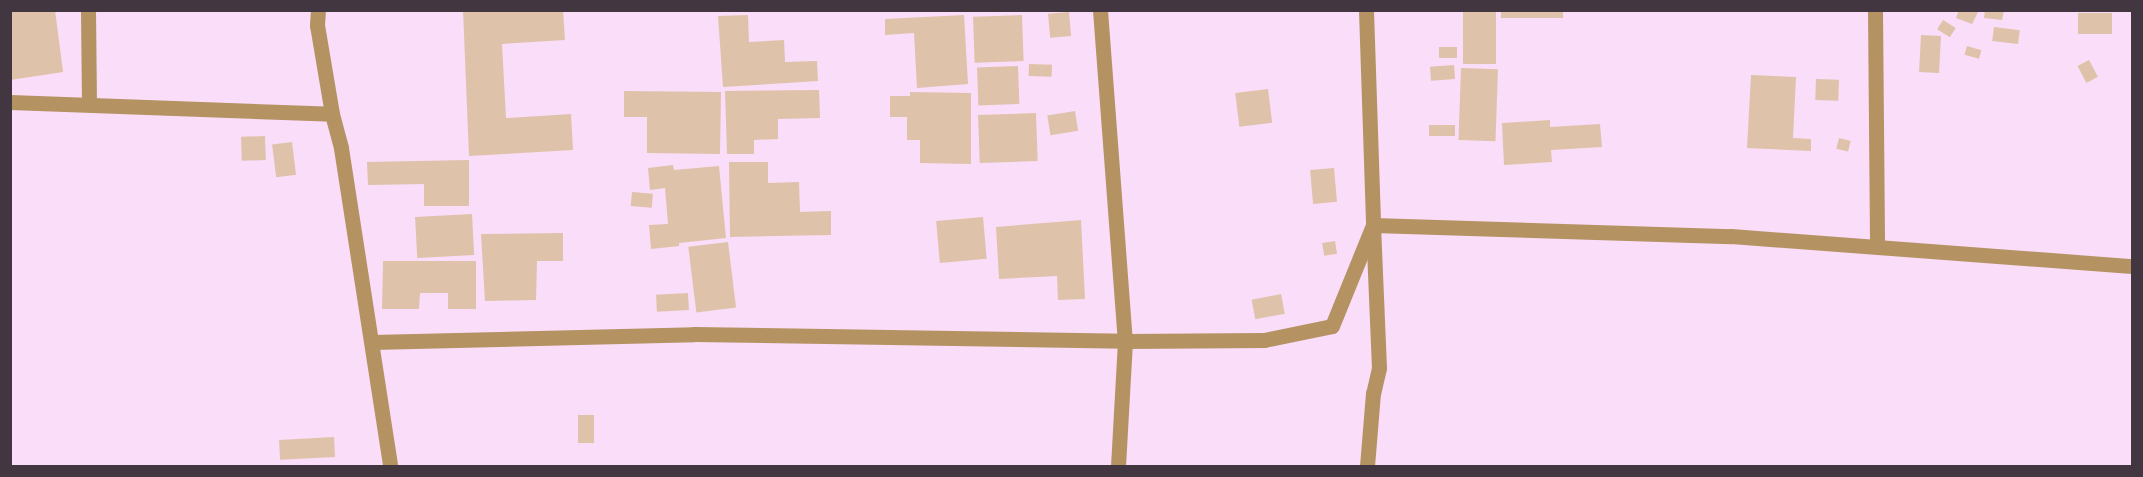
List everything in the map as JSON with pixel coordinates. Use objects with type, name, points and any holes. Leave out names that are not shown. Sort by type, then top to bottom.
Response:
[{"type":"street","points":[[88,10],[89,104]]},
{"type":"street","points":[[318,10],[317,25],[332,114],[341,148],[355,252],[372,342],[390,466]]},
{"type":"street","points":[[1100,10],[1125,341],[1118,466]]},
{"type":"street","points":[[1366,10],[1379,368],[1366,466]]},
{"type":"street","points":[[1875,10],[1877,247]]},
{"type":"street","points":[[10,102],[332,114]]},
{"type":"street","points":[[372,342],[694,334],[1125,341],[1264,340],[1332,326],[1373,225]]},
{"type":"street","points":[[1373,225],[1731,236],[2133,266]]},
{"type":"building","points":[[10,10],[55,10],[63,72],[10,80]]},
{"type":"building","points":[[463,10],[563,10],[565,40],[502,44],[506,118],[571,114],[573,150],[469,156]]},
{"type":"building","points":[[1463,10],[1496,10],[1496,64],[1463,64]]},
{"type":"building","points":[[1501,10],[1563,10],[1563,18],[1501,18]]},
{"type":"building","points":[[1959,10],[1978,12],[1972,24],[1956,18]]},
{"type":"building","points":[[1985,10],[2004,10],[2002,20],[1984,18]]},
{"type":"building","points":[[1069,12],[1071,36],[1050,38],[1048,14]]},
{"type":"building","points":[[2078,13],[2112,13],[2112,34],[2078,34]]},
{"type":"building","points":[[748,15],[749,42],[784,40],[785,62],[817,61],[818,81],[723,87],[718,16]]},
{"type":"building","points":[[964,15],[968,84],[917,88],[914,33],[885,35],[885,19]]},
{"type":"building","points":[[1022,15],[1024,61],[975,63],[973,17]]},
{"type":"building","points":[[1943,20],[1956,28],[1950,37],[1937,29]]},
{"type":"building","points":[[1994,27],[2020,30],[2018,44],[1992,41]]},
{"type":"building","points":[[1921,35],[1941,36],[1939,73],[1919,72]]},
{"type":"building","points":[[1967,46],[1981,50],[1979,59],[1965,55]]},
{"type":"building","points":[[1439,47],[1457,47],[1457,58],[1439,58]]},
{"type":"building","points":[[2089,60],[2098,77],[2086,83],[2078,66]]},
{"type":"building","points":[[1029,64],[1052,65],[1052,77],[1029,76]]},
{"type":"building","points":[[1454,65],[1455,79],[1431,81],[1430,67]]},
{"type":"building","points":[[1018,66],[1019,104],[978,105],[977,67]]},
{"type":"building","points":[[1461,68],[1498,69],[1495,141],[1458,140]]},
{"type":"building","points":[[1751,75],[1796,77],[1793,138],[1811,139],[1811,151],[1747,148]]},
{"type":"building","points":[[1816,79],[1839,80],[1838,101],[1815,100]]},
{"type":"building","points":[[1268,89],[1272,123],[1239,127],[1235,93]]},
{"type":"building","points":[[819,90],[820,118],[778,119],[778,139],[754,140],[754,154],[727,154],[725,91]]},
{"type":"building","points":[[624,91],[721,92],[720,154],[647,153],[647,117],[624,117]]},
{"type":"building","points":[[910,92],[971,93],[971,164],[920,163],[920,140],[907,140],[907,117],[890,117],[890,96],[910,96]]},
{"type":"building","points":[[1075,111],[1078,131],[1050,135],[1047,115]]},
{"type":"building","points":[[1036,113],[1038,161],[980,163],[978,115]]},
{"type":"building","points":[[1550,120],[1550,127],[1600,124],[1602,147],[1551,150],[1552,162],[1504,165],[1502,123]]},
{"type":"building","points":[[1429,125],[1455,125],[1455,136],[1429,136]]},
{"type":"building","points":[[265,136],[266,160],[242,161],[241,137]]},
{"type":"building","points":[[1839,138],[1851,141],[1848,152],[1836,149]]},
{"type":"building","points":[[292,142],[296,175],[276,177],[272,144]]},
{"type":"building","points":[[469,160],[469,206],[424,206],[424,184],[368,185],[367,162]]},
{"type":"building","points":[[729,162],[768,162],[768,183],[799,182],[800,212],[831,211],[831,235],[730,237]]},
{"type":"building","points":[[673,165],[674,170],[719,166],[726,238],[679,243],[679,246],[651,249],[649,225],[668,224],[665,188],[650,190],[648,168]]},
{"type":"building","points":[[1334,168],[1337,202],[1313,204],[1310,170]]},
{"type":"building","points":[[632,192],[653,194],[652,208],[631,206]]},
{"type":"building","points":[[472,214],[474,255],[417,258],[415,217]]},
{"type":"building","points":[[983,217],[987,259],[940,263],[936,221]]},
{"type":"building","points":[[1081,220],[1085,299],[1058,300],[1057,276],[999,279],[996,227]]},
{"type":"building","points":[[563,233],[563,261],[537,261],[536,300],[485,301],[481,234]]},
{"type":"building","points":[[1335,241],[1337,254],[1324,256],[1322,243]]},
{"type":"building","points":[[728,242],[736,308],[696,312],[688,247]]},
{"type":"building","points":[[383,261],[476,261],[476,309],[448,309],[448,293],[420,293],[419,309],[382,309]]},
{"type":"building","points":[[688,293],[689,310],[657,312],[656,295]]},
{"type":"building","points":[[1281,294],[1285,314],[1255,319],[1252,300]]},
{"type":"building","points":[[578,415],[594,415],[594,443],[578,443]]},
{"type":"building","points":[[334,437],[335,457],[280,460],[279,440]]}]
